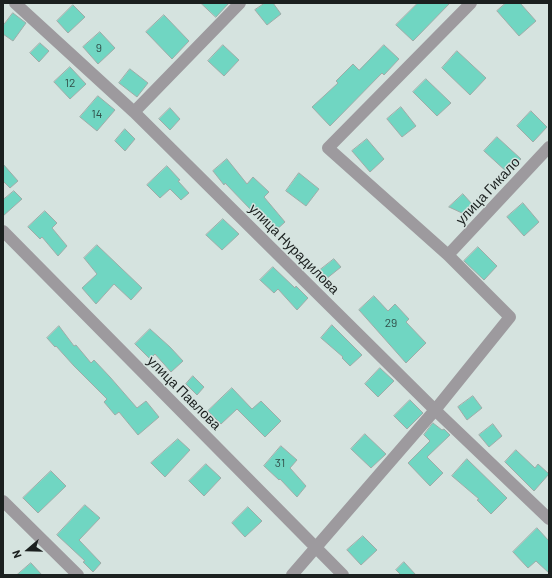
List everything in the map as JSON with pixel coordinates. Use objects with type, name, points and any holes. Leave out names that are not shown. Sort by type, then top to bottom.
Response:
[{"type":"street","name":"улица Нурадилова","points":[[16,3],[134,112],[435,410],[549,519]]},
{"type":"street","points":[[134,112],[240,3]]},
{"type":"street","points":[[292,575],[435,410],[510,317],[448,255],[328,148],[471,3]]},
{"type":"street","name":"улица Гикало","points":[[448,255],[549,147]]},
{"type":"street","name":"улица Павлова","points":[[3,231],[343,575]]},
{"type":"street","points":[[3,501],[78,575]]},
{"type":"building","points":[[201,3],[229,3],[216,17]]},
{"type":"building","points":[[265,3],[273,3],[281,14],[267,25],[255,10]]},
{"type":"building","points":[[418,3],[450,3],[413,41],[396,25]]},
{"type":"building","points":[[506,3],[520,3],[536,21],[519,36],[497,11]]},
{"type":"building","points":[[73,5],[85,17],[68,33],[57,21]]},
{"type":"building","points":[[13,13],[26,23],[13,41],[3,34],[3,26]]},
{"type":"building","points":[[164,15],[189,41],[172,59],[146,32]]},
{"type":"building","points":[[100,32],[115,48],[98,64],[83,47]]},
{"type":"building","points":[[40,43],[49,51],[39,62],[30,53]]},
{"type":"building","points":[[223,45],[239,60],[224,76],[208,61]]},
{"type":"building","points":[[384,45],[399,59],[384,75],[382,73],[330,126],[312,107],[338,83],[336,81],[353,64],[359,70]]},
{"type":"building","points":[[457,51],[486,78],[470,95],[442,68]]},
{"type":"building","points":[[70,67],[86,84],[70,99],[54,82]]},
{"type":"building","points":[[130,69],[148,83],[137,97],[119,83]]},
{"type":"building","points":[[426,79],[451,103],[437,116],[413,92]]},
{"type":"building","points":[[98,96],[115,110],[97,131],[80,117]]},
{"type":"building","points":[[401,107],[416,126],[402,137],[387,119]]},
{"type":"building","points":[[170,108],[180,119],[170,130],[159,119]]},
{"type":"building","points":[[531,111],[547,127],[533,142],[517,126]]},
{"type":"building","points":[[125,129],[135,139],[125,151],[115,141]]},
{"type":"building","points":[[497,137],[521,159],[508,173],[484,151]]},
{"type":"building","points":[[367,139],[384,159],[370,172],[352,151]]},
{"type":"building","points":[[227,159],[247,184],[253,177],[269,192],[264,197],[285,222],[274,232],[253,208],[251,210],[225,183],[224,185],[213,171]]},
{"type":"building","points":[[3,164],[18,181],[10,188],[3,181]]},
{"type":"building","points":[[167,166],[180,180],[178,181],[189,193],[181,200],[170,189],[160,198],[147,185]]},
{"type":"building","points":[[299,173],[319,189],[306,206],[286,191]]},
{"type":"building","points":[[14,191],[22,199],[3,216],[3,200]]},
{"type":"building","points":[[463,194],[472,204],[462,213],[449,207]]},
{"type":"building","points":[[523,203],[539,222],[524,236],[507,217]]},
{"type":"building","points":[[45,211],[57,223],[52,228],[67,246],[58,256],[42,237],[40,239],[28,227]]},
{"type":"building","points":[[223,219],[239,234],[222,250],[206,235]]},
{"type":"building","points":[[97,245],[142,288],[131,300],[114,284],[96,304],[82,288],[97,274],[84,258]]},
{"type":"building","points":[[478,247],[497,266],[484,280],[464,261]]},
{"type":"building","points":[[334,259],[341,267],[321,283],[315,274]]},
{"type":"building","points":[[273,267],[308,298],[297,310],[278,289],[274,293],[260,280]]},
{"type":"building","points":[[374,296],[388,311],[395,304],[409,319],[406,322],[426,343],[406,363],[359,310]]},
{"type":"building","points":[[332,325],[362,355],[350,366],[342,358],[343,357],[321,338]]},
{"type":"building","points":[[59,326],[74,346],[76,345],[91,363],[94,360],[137,408],[146,401],[159,417],[138,435],[119,412],[115,415],[104,402],[107,399],[47,338]]},
{"type":"building","points":[[150,329],[183,361],[171,372],[155,354],[150,359],[135,344]]},
{"type":"building","points":[[380,368],[394,381],[378,397],[365,384]]},
{"type":"building","points":[[193,376],[204,387],[197,395],[186,384]]},
{"type":"building","points":[[232,388],[252,409],[261,401],[281,421],[265,437],[237,409],[221,424],[208,411]]},
{"type":"building","points":[[473,396],[482,408],[467,420],[458,407]]},
{"type":"building","points":[[410,400],[423,413],[407,429],[394,416]]},
{"type":"building","points":[[433,423],[442,430],[444,429],[450,435],[427,457],[443,473],[430,486],[408,463],[430,441],[424,435]]},
{"type":"building","points":[[493,424],[502,436],[489,447],[479,435]]},
{"type":"building","points":[[365,434],[386,454],[371,468],[351,449]]},
{"type":"building","points":[[178,439],[190,450],[165,477],[151,463]]},
{"type":"building","points":[[281,446],[297,460],[290,468],[306,486],[297,497],[280,479],[279,480],[264,466]]},
{"type":"building","points":[[516,450],[535,468],[538,464],[549,474],[534,491],[505,462]]},
{"type":"building","points":[[467,459],[507,498],[491,514],[477,500],[479,499],[452,476]]},
{"type":"building","points":[[206,464],[221,478],[204,496],[189,481]]},
{"type":"building","points":[[51,471],[66,486],[38,513],[23,498]]},
{"type":"building","points":[[85,505],[100,518],[79,540],[101,563],[93,572],[83,562],[85,561],[57,535]]},
{"type":"building","points":[[248,507],[262,521],[245,537],[232,523]]},
{"type":"building","points":[[537,528],[549,541],[549,573],[536,561],[528,568],[513,552]]},
{"type":"building","points":[[363,536],[377,550],[361,565],[347,550]]},
{"type":"building","points":[[404,562],[416,575],[401,575],[396,570]]},
{"type":"building","points":[[31,563],[42,575],[17,575]]}]
